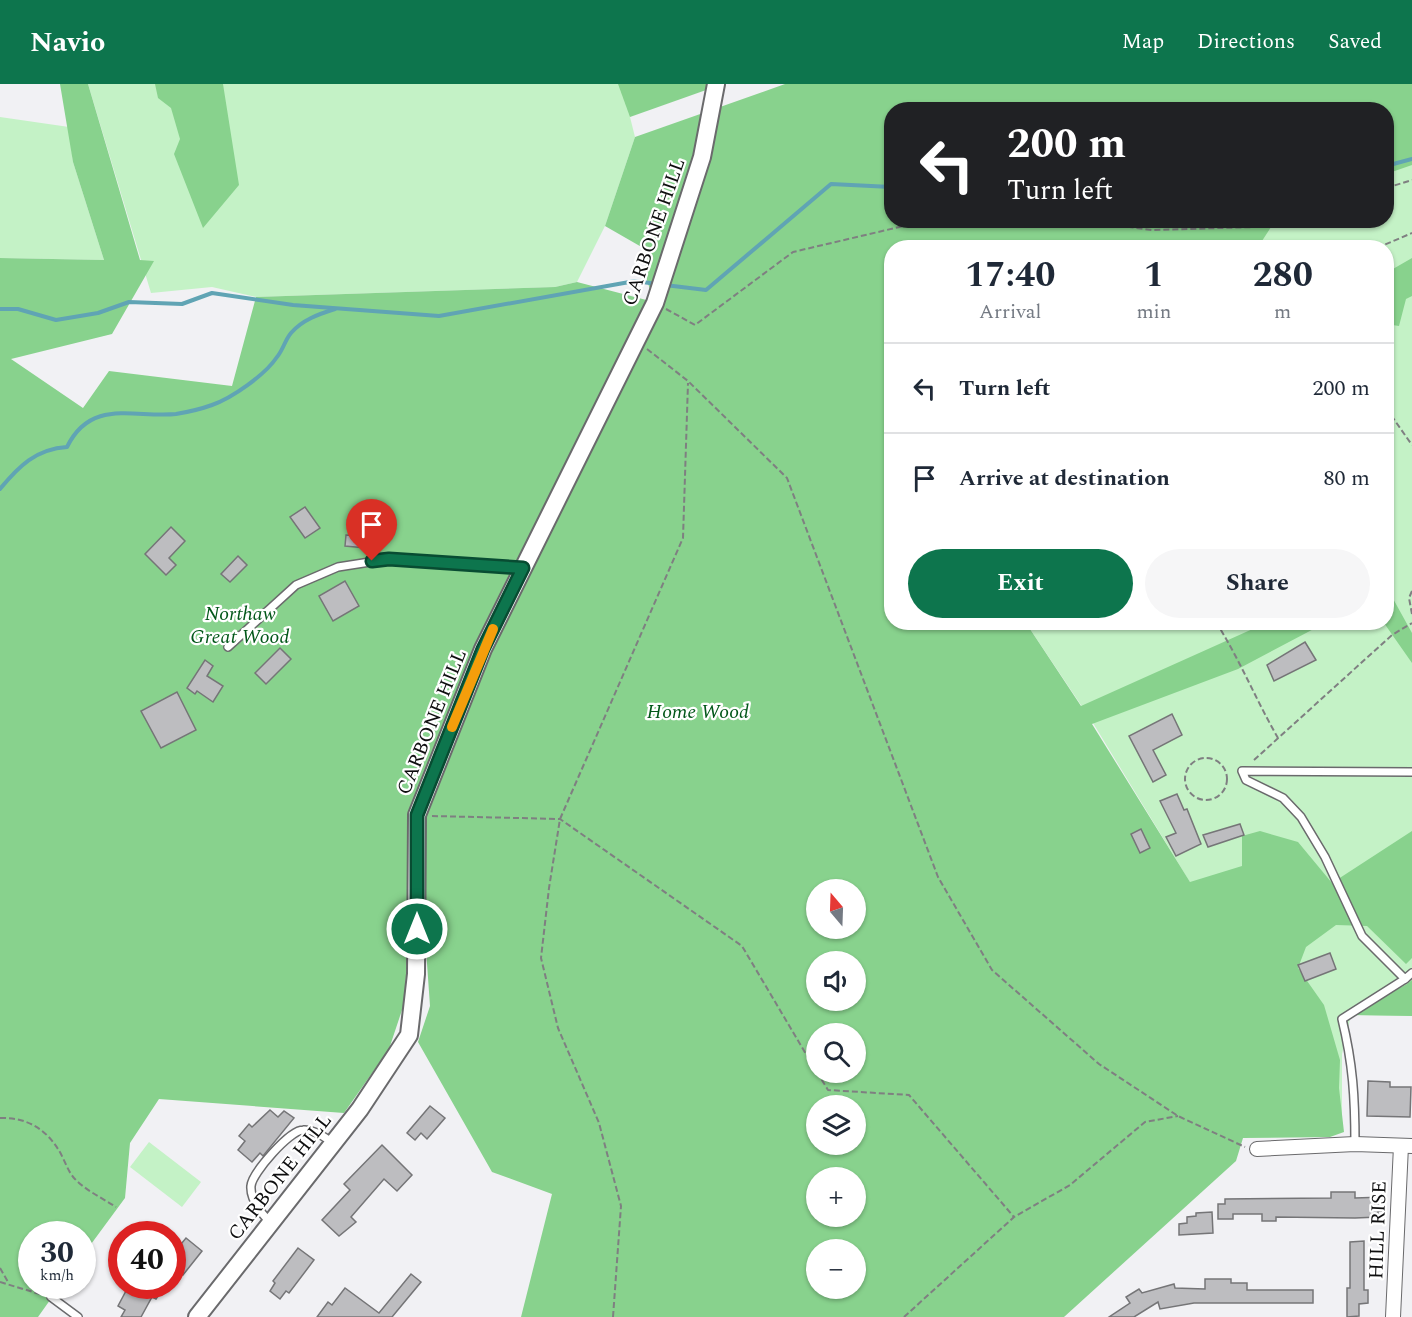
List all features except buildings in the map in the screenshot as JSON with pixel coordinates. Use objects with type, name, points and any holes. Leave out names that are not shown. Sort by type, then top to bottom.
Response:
[{"type":"street","name":"CARBONE HILL","points":[[197,1317],[390,1068],[409,1035],[416,974],[417,815],[483,649],[656,297],[702,157],[716,84]]},
{"type":"street","points":[[1257,1149],[1355,1144],[1406,1146]]},
{"type":"street","name":"HILL RISE","points":[[1393,1317],[1406,1146]]},
{"type":"lane","points":[[228,647],[296,585],[338,567],[389,559],[523,568]]},
{"type":"lane","points":[[1405,979],[1362,936],[1325,857],[1301,817],[1283,798],[1246,780],[1242,771],[1412,772]]},
{"type":"lane","points":[[1355,1144],[1352,1062],[1342,1018],[1412,973]]},
{"type":"lane","points":[[270,1222],[261,1214],[254,1198],[251,1187],[254,1177],[291,1133],[311,1131],[333,1143]]},
{"type":"lane","points":[[52,1299],[78,1317]]},
{"type":"path","points":[[1394,186],[1412,180]]},
{"type":"path","points":[[656,297],[695,325],[793,252],[895,228]]},
{"type":"path","points":[[1136,228],[1152,230],[1221,228]]},
{"type":"path","points":[[1394,241],[1412,233]]},
{"type":"path","points":[[634,339],[688,381],[787,478],[938,878],[992,970],[1099,1064],[1178,1116],[1240,1146],[1257,1149]]},
{"type":"path","points":[[613,1317],[621,1206],[599,1123],[558,1028],[541,958],[560,819],[683,538],[688,381]]},
{"type":"path","points":[[1394,419],[1412,445]]},
{"type":"path","points":[[1412,591],[1408,598],[1412,614]]},
{"type":"path","points":[[1227,776],[1242,771],[1392,635],[1412,623]]},
{"type":"path","points":[[1221,630],[1236,653],[1259,706],[1278,738]]},
{"type":"path","points":[[1206,758],[1218,761],[1227,776],[1226,786],[1222,792],[1209,799],[1197,797],[1191,793],[1186,783],[1188,768],[1196,760],[1206,758]]},
{"type":"path","points":[[417,815],[560,819],[742,946],[806,1054]]},
{"type":"path","points":[[824,1083],[828,1090],[909,1095],[1014,1217]]},
{"type":"path","points":[[903,1317],[1014,1217],[1070,1185],[1146,1122],[1178,1116]]},
{"type":"path","points":[[0,1118],[12,1117],[38,1125],[58,1148],[73,1177],[89,1191],[116,1207]]},
{"type":"path","points":[[0,1268],[8,1282]]},
{"type":"path","points":[[0,1282],[18,1286]]},
{"type":"green space","points":[[60,84],[88,84],[140,260],[154,261],[112,334],[11,359],[83,408],[109,371],[232,386],[256,297],[555,287],[577,282],[654,302],[646,277],[645,249],[605,226],[635,137],[785,84],[1412,84],[1412,165],[1394,171],[1394,102],[884,102],[884,228],[1270,228],[1263,240],[884,240],[884,630],[1031,630],[1081,706],[1250,630],[1312,630],[1238,669],[1092,724],[1190,882],[1242,866],[1242,836],[1260,831],[1298,842],[1332,883],[1412,831],[1412,958],[1406,964],[1367,926],[1336,925],[1306,947],[1298,968],[1324,1005],[1340,1060],[1339,1088],[1344,1132],[1330,1137],[1243,1138],[1236,1161],[1064,1317],[521,1317],[552,1194],[492,1172],[418,1042],[430,1006],[417,822],[404,1004],[389,1049],[344,1113],[159,1099],[130,1143],[125,1198],[96,1237],[96,1221],[18,1221],[18,1299],[51,1299],[38,1317],[0,1317],[0,258],[104,260],[73,162]]},
{"type":"green space","points":[[88,84],[634,84],[630,117],[635,137],[605,226],[577,282],[555,287],[256,297],[212,287],[151,293]]},
{"type":"green space","points":[[155,84],[223,84],[239,185],[203,228],[174,154],[180,139],[171,108],[158,98]]},
{"type":"green space","points":[[618,84],[723,84],[630,117]]},
{"type":"green space","points":[[0,117],[69,127],[73,162],[104,260],[0,258]]},
{"type":"green space","points":[[1412,142],[1412,1016],[1351,1015],[1342,1054],[1342,1132],[1093,723],[1031,630],[1394,630],[1394,240],[908,240],[948,228],[1394,228],[1394,147]]},
{"type":"green space","points":[[884,247],[884,250],[822,266]]},
{"type":"green space","points":[[1412,258],[1412,296],[1406,299],[1399,326],[1394,325],[1394,268]]},
{"type":"green space","points":[[1394,600],[1412,633],[1412,663],[1389,630],[1394,630]]},
{"type":"green space","points":[[1412,980],[1412,1016],[1351,1015],[1407,984]]},
{"type":"green space","points":[[149,1142],[201,1182],[182,1207],[130,1167]]},
{"type":"waterway","points":[[1394,164],[1412,159]]},
{"type":"waterway","points":[[665,285],[706,290],[831,184],[884,187]]},
{"type":"waterway","points":[[0,309],[18,309],[56,320],[98,313],[129,302],[182,304],[212,293],[293,305],[439,316],[635,281],[657,284]]},
{"type":"waterway","points":[[0,489],[29,460],[46,451],[67,447],[77,432],[88,422],[101,416],[129,413],[176,414],[220,402],[248,385],[272,364],[295,328],[311,318],[335,309]]},
{"type":"slow traffic","points":[[452,727],[493,629]]},
{"type":"route","points":[[372,561],[389,559],[523,568],[483,649],[417,815],[417,929]]},
{"type":"park label","name":"Northaw Great Wood","points":[[240,626]]},
{"type":"park label","name":"Home Wood","points":[[698,712]]}]
